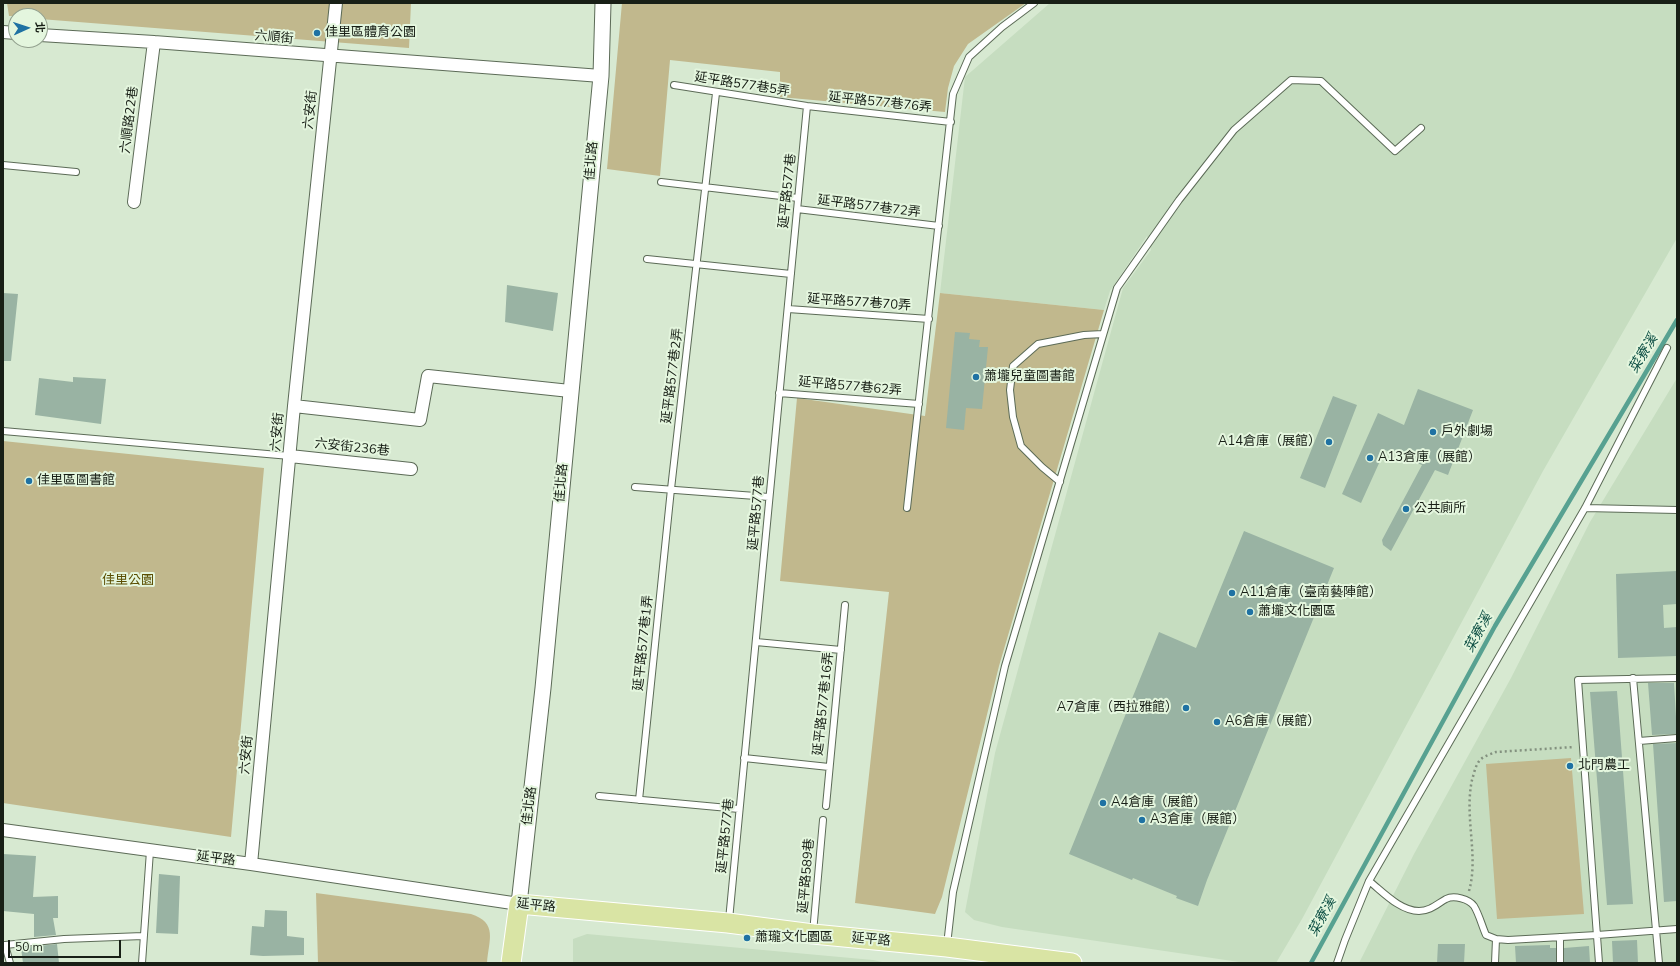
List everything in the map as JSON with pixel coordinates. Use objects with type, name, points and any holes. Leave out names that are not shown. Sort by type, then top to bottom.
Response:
[{"type":"main road","name":"延平路","points":[[518,904],[728,923],[813,934],[947,947],[1072,963]]},
{"type":"main road","name":"佳北路","points":[[511,963],[518,904]]},
{"type":"street","name":"六安街","points":[[251,864],[294,406],[336,3]]},
{"type":"street","name":"佳北路","points":[[518,904],[543,688],[601,76],[603,3]]},
{"type":"street","name":"六順街","points":[[48,35],[154,42],[601,76]]},
{"type":"street","name":"六順路22巷","points":[[134,202],[154,42]]},
{"type":"street","points":[[294,406],[420,420],[428,376],[570,391]]},
{"type":"street","name":"六安街236巷","points":[[290,456],[411,469]]},
{"type":"street","name":"延平路","points":[[3,830],[251,864],[518,904]]},
{"type":"lane","points":[[906,508],[953,94],[969,57],[1002,27],[1034,3]]},
{"type":"lane","points":[[947,947],[953,892],[1005,666],[1117,288],[1179,200],[1234,130],[1291,80],[1321,81],[1395,151],[1421,128]]},
{"type":"lane","name":"延平路577巷5弄","points":[[674,85],[716,93],[807,106]]},
{"type":"lane","name":"延平路577巷2弄","points":[[671,489],[716,93]]},
{"type":"lane","name":"延平路577巷76弄","points":[[807,106],[951,122]]},
{"type":"lane","name":"延平路577巷","points":[[728,923],[807,106]]},
{"type":"lane","points":[[3,165],[76,172]]},
{"type":"lane","points":[[661,182],[798,198]]},
{"type":"lane","name":"延平路577巷72弄","points":[[797,209],[939,226]]},
{"type":"lane","points":[[647,259],[791,274]]},
{"type":"lane","name":"延平路577巷70弄","points":[[788,309],[928,318]]},
{"type":"lane","points":[[1060,482],[1021,446],[1013,417],[1010,390],[1013,366],[1038,344],[1084,335],[1104,334]]},
{"type":"lane","points":[[1337,963],[1369,882],[1585,508],[1667,348]]},
{"type":"lane","name":"延平路577巷62弄","points":[[779,393],[918,404]]},
{"type":"lane","points":[[3,431],[290,456]]},
{"type":"lane","points":[[635,487],[769,497]]},
{"type":"lane","name":"延平路577巷1弄","points":[[639,800],[671,489]]},
{"type":"lane","points":[[1585,508],[1677,510]]},
{"type":"lane","name":"延平路577巷16弄","points":[[826,806],[845,605]]},
{"type":"lane","points":[[756,642],[841,650]]},
{"type":"lane","points":[[1633,678],[1658,963]]},
{"type":"lane","points":[[1599,963],[1578,680],[1677,678]]},
{"type":"lane","points":[[1639,741],[1677,738]]},
{"type":"lane","points":[[744,758],[829,767]]},
{"type":"lane","points":[[599,796],[739,809]]},
{"type":"lane","name":"延平路589巷","points":[[813,934],[823,820]]},
{"type":"lane","points":[[142,963],[150,851]]},
{"type":"lane","points":[[1369,882],[1398,904],[1412,910],[1418,911],[1432,908],[1452,897],[1458,897],[1473,905],[1486,935],[1508,940],[1597,936],[1677,929]]},
{"type":"lane","points":[[10,963],[5,945],[64,938],[143,936]]},
{"type":"lane","points":[[1560,937],[1560,963]]},
{"type":"lane","points":[[1495,963],[1496,938]]},
{"type":"path","points":[[1465,901],[1472,869],[1469,805],[1470,791],[1474,770],[1480,760],[1496,752],[1582,746]]},
{"type":"shaded area","name":"蕭壠文化園區","points":[[1050,3],[1677,3],[1677,238],[1543,471],[1302,919],[1276,963],[1246,963],[1002,927],[974,920],[965,912],[995,753],[1123,288],[1151,250],[1147,236],[1110,291],[1104,310],[940,293],[965,77]]},
{"type":"shaded area","name":"北門農工","points":[[1677,378],[1677,963],[1359,963],[1414,854],[1511,678],[1590,522]]},
{"type":"shaded area","points":[[587,934],[873,960],[887,963],[573,963],[573,939]]},
{"type":"green space","name":"佳里區體育公園","points":[[7,3],[411,3],[409,48],[48,20],[48,8],[8,8],[8,10]]},
{"type":"green space","points":[[622,3],[1026,3],[968,44],[954,66],[948,88],[945,112],[780,97],[780,72],[670,60],[660,176],[607,169]]},
{"type":"green space","points":[[940,293],[1104,310],[999,666],[942,897],[935,914],[855,903],[889,592],[780,581],[797,398],[925,416]]},
{"type":"green space","name":"佳里公園","points":[[3,441],[264,468],[231,837],[3,803]]},
{"type":"green space","points":[[1571,758],[1584,914],[1497,919],[1486,764]]},
{"type":"green space","points":[[316,893],[471,914],[485,922],[490,933],[487,963],[318,963]]},
{"type":"building","points":[[507,285],[558,293],[553,331],[505,322]]},
{"type":"building","points":[[3,293],[18,294],[11,361],[3,361]]},
{"type":"building","points":[[955,332],[970,333],[969,339],[980,340],[979,347],[988,347],[982,409],[966,408],[964,430],[946,428]]},
{"type":"building","points":[[73,377],[106,379],[101,424],[35,415],[39,378],[73,382]]},
{"type":"building","points":[[1418,389],[1473,410],[1448,475],[1435,470],[1391,551],[1383,545],[1382,540],[1422,465],[1385,450],[1361,503],[1342,494],[1378,413],[1404,425]]},
{"type":"building","name":"A14倉庫（展館）","points":[[1333,396],[1357,405],[1325,488],[1300,478]]},
{"type":"building","points":[[1244,531],[1334,568],[1207,880],[1198,906],[1176,898],[1177,896],[1133,878],[1132,880],[1069,854],[1159,632],[1196,648]]},
{"type":"building","points":[[1677,571],[1677,604],[1663,605],[1664,628],[1677,627],[1677,656],[1618,658],[1616,574]]},
{"type":"building","points":[[1648,683],[1674,683],[1677,734],[1652,735]]},
{"type":"building","points":[[1617,691],[1633,904],[1607,905],[1590,692]]},
{"type":"building","points":[[1677,743],[1677,901],[1664,902],[1653,744]]},
{"type":"building","points":[[3,854],[36,856],[33,897],[58,896],[58,918],[53,918],[56,935],[34,937],[34,914],[3,911]]},
{"type":"building","points":[[159,874],[180,876],[178,934],[156,933]]},
{"type":"building","points":[[265,910],[287,911],[287,936],[304,938],[304,955],[250,955],[252,926],[264,927]]},
{"type":"building","points":[[1637,940],[1638,963],[1613,963],[1612,941]]},
{"type":"building","points":[[57,944],[59,963],[23,963],[21,948]]},
{"type":"building","points":[[1438,944],[1465,944],[1464,963],[1437,963]]},
{"type":"building","points":[[1550,945],[1550,948],[1556,948],[1556,963],[1516,963],[1515,946]]},
{"type":"building","points":[[1589,946],[1590,963],[1564,963],[1564,948]]},
{"type":"waterway","name":"菜寮溪","points":[[1311,963],[1495,626],[1677,320]]},
{"type":"place","name":"佳里區體育公園","points":[[317,33]]},
{"type":"place","name":"蕭壠兒童圖書館","points":[[976,377]]},
{"type":"place","name":"戶外劇場","points":[[1433,432]]},
{"type":"place","name":"A14倉庫（展館）","points":[[1329,442]]},
{"type":"place","name":"A13倉庫（展館）","points":[[1370,458]]},
{"type":"place","name":"佳里區圖書館","points":[[29,481]]},
{"type":"place","name":"公共廁所","points":[[1406,509]]},
{"type":"place","name":"A11倉庫（臺南藝陣館）","points":[[1232,593]]},
{"type":"place","name":"蕭壠文化園區","points":[[1250,612]]},
{"type":"place","name":"A7倉庫（西拉雅館）","points":[[1186,708]]},
{"type":"place","name":"A6倉庫（展館）","points":[[1217,722]]},
{"type":"place","name":"北門農工","points":[[1570,766]]},
{"type":"place","name":"A4倉庫（展館）","points":[[1103,803]]},
{"type":"place","name":"A3倉庫（展館）","points":[[1142,820]]},
{"type":"place","name":"蕭瓏文化園區","points":[[747,938]]}]
